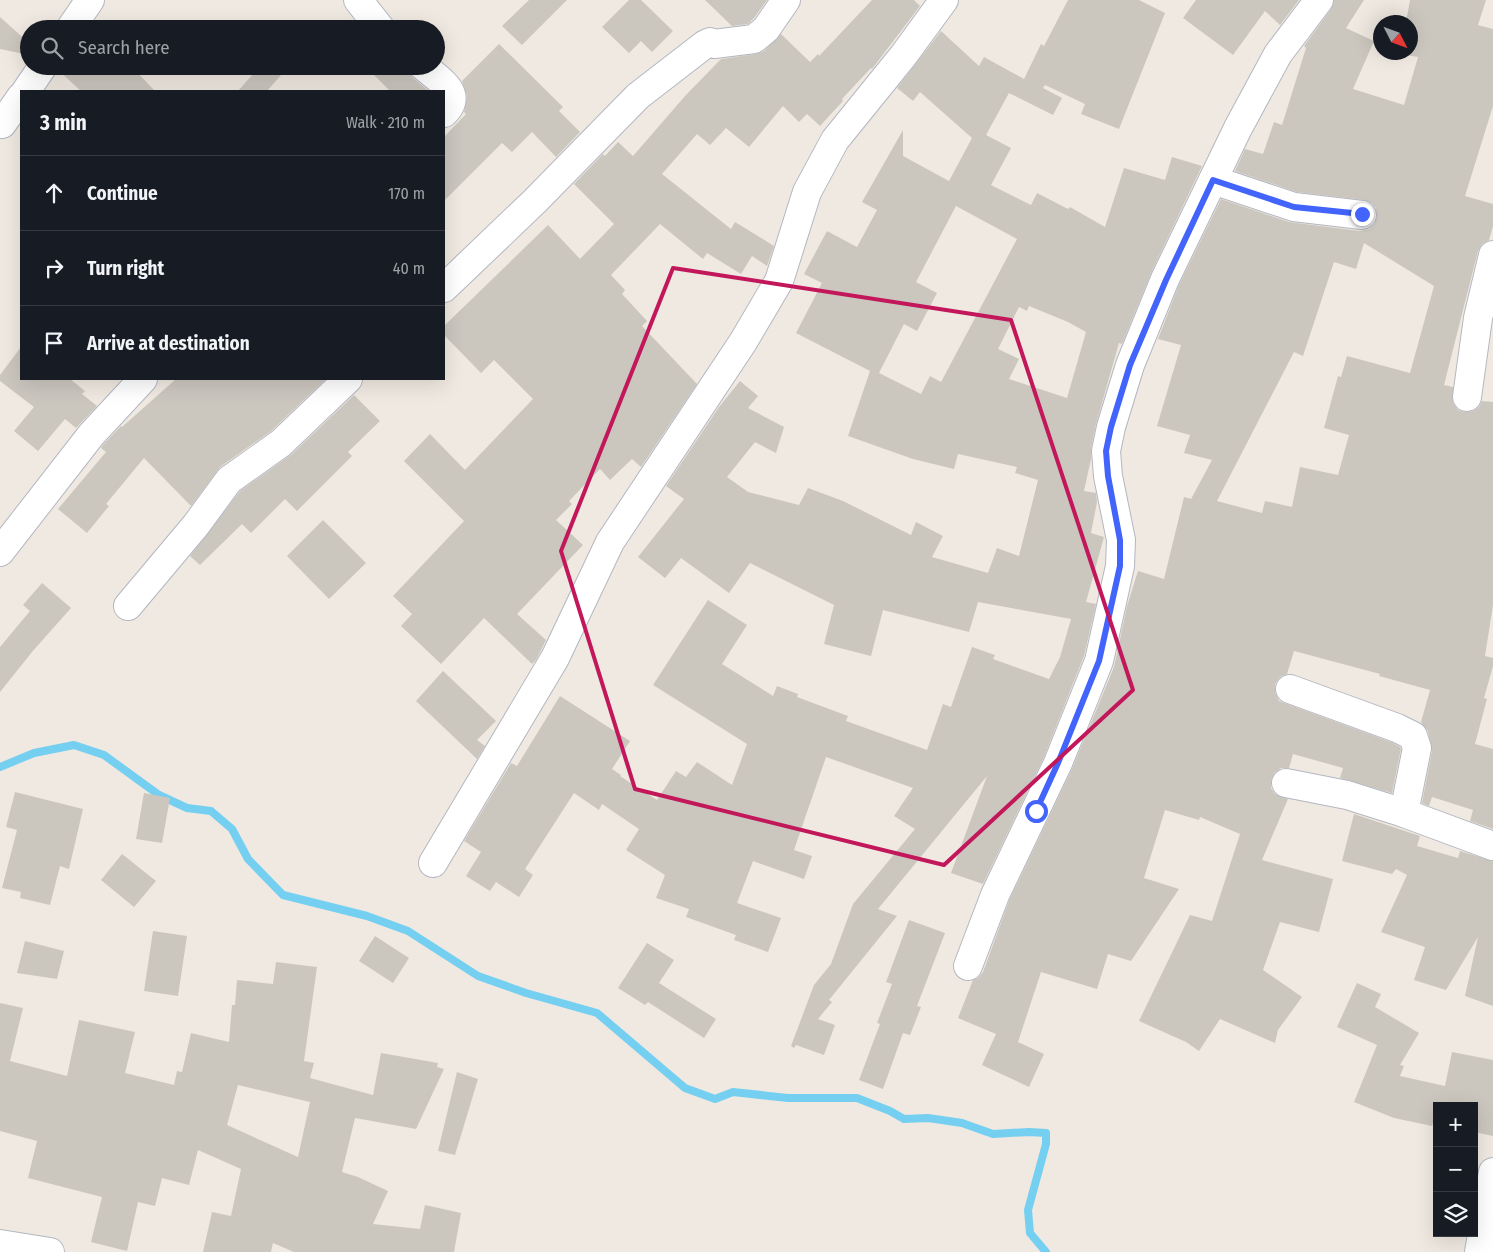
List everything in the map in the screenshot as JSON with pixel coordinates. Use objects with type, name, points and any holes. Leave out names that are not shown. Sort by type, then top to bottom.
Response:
[{"type":"street","points":[[76,20],[90,0]]},
{"type":"street","points":[[358,0],[374,20]]},
{"type":"street","points":[[445,287],[535,201],[638,96],[710,42],[714,44],[754,39],[761,35],[786,0]]},
{"type":"street","points":[[433,863],[555,658],[610,542],[733,358],[779,282],[807,192],[836,140],[903,56],[944,0]]},
{"type":"street","points":[[968,966],[995,895],[1058,763],[1099,661],[1120,566],[1120,540],[1108,476],[1106,451],[1111,427],[1133,356],[1213,180],[1278,54],[1319,0]]},
{"type":"street","points":[[27,90],[37,75]]},
{"type":"street","points":[[433,75],[448,88],[452,97],[451,106],[445,112]]},
{"type":"street","points":[[2,124],[20,98]]},
{"type":"street","points":[[1213,180],[1294,207],[1362,214]]},
{"type":"street","points":[[1466,396],[1478,318],[1493,255]]},
{"type":"street","points":[[0,552],[91,435],[142,380]]},
{"type":"street","points":[[128,606],[196,525],[229,480],[281,443],[347,380]]},
{"type":"street","points":[[1290,688],[1397,728],[1413,736],[1417,748],[1404,813]]},
{"type":"street","points":[[1286,782],[1347,795],[1404,813],[1493,846]]},
{"type":"street","points":[[1479,1252],[1493,1172]]},
{"type":"street","points":[[0,1244],[50,1252]]},
{"type":"highlighted area","points":[[673,268],[1011,320],[1133,690],[944,865],[635,789],[561,551]]},
{"type":"building","points":[[529,0],[567,0],[522,45],[502,26]]},
{"type":"building","points":[[629,0],[641,0],[673,31],[652,52],[641,41],[629,53],[602,27]]},
{"type":"building","points":[[705,0],[767,0],[748,24],[732,26]]},
{"type":"building","points":[[872,0],[914,0],[920,6],[872,69],[842,99],[843,101],[820,126],[807,114],[799,122],[783,106],[749,147],[726,128],[710,145],[697,134],[662,174],[731,229],[735,222],[774,246],[767,266],[752,256],[741,274],[707,253],[703,259],[660,224],[611,275],[625,290],[622,294],[647,321],[642,326],[697,384],[641,467],[632,459],[610,480],[600,469],[569,501],[572,504],[556,520],[583,545],[517,614],[546,640],[536,660],[532,664],[484,618],[441,664],[401,626],[412,614],[393,596],[464,521],[404,461],[430,434],[465,470],[533,399],[494,360],[481,373],[445,336],[445,325],[548,225],[580,259],[614,224],[574,184],[603,154],[605,156],[618,142],[633,156],[685,96],[721,59],[764,51],[781,34],[810,62],[818,54],[819,56]]},
{"type":"building","points":[[1068,0],[1139,0],[1165,13],[1119,129],[1081,114],[1085,104],[1045,85],[1043,88],[1062,98],[1053,115],[1009,93],[986,135],[1011,148],[991,185],[1031,205],[1037,193],[1068,209],[1070,207],[1105,227],[1124,168],[1165,180],[1172,157],[1202,166],[1151,273],[1122,344],[1119,343],[1096,424],[1084,491],[1096,493],[1097,502],[1091,533],[1104,537],[1086,602],[1096,604],[1084,656],[1044,757],[983,884],[951,873],[987,776],[878,909],[897,916],[829,1000],[832,1002],[818,1019],[835,1025],[824,1055],[796,1045],[794,1048],[791,1046],[814,985],[831,964],[853,904],[915,829],[894,816],[913,788],[826,757],[794,850],[812,856],[804,879],[753,861],[737,903],[781,918],[768,952],[734,940],[736,935],[686,917],[689,909],[656,898],[665,875],[626,850],[639,829],[602,804],[599,810],[574,793],[525,869],[533,875],[519,897],[496,882],[490,891],[466,876],[481,852],[464,841],[511,763],[517,766],[560,696],[630,741],[612,769],[657,800],[676,771],[686,777],[697,762],[732,785],[747,744],[653,685],[708,600],[747,625],[722,664],[773,696],[777,686],[798,694],[797,697],[848,716],[846,721],[927,750],[943,704],[951,707],[972,647],[995,655],[993,659],[1049,679],[1060,657],[1071,619],[978,602],[969,632],[883,610],[871,656],[824,644],[834,605],[750,563],[729,593],[681,558],[665,578],[638,557],[684,499],[666,486],[719,407],[740,381],[758,396],[748,408],[784,427],[776,453],[755,442],[727,477],[748,492],[799,505],[808,488],[843,501],[911,535],[916,522],[943,536],[932,557],[988,573],[997,548],[1019,556],[1038,480],[1015,473],[1017,467],[958,454],[954,469],[913,459],[848,436],[870,371],[796,333],[822,283],[804,274],[827,231],[857,247],[877,210],[862,202],[903,130],[903,156],[949,181],[972,138],[920,92],[913,101],[897,88],[941,31],[979,66],[984,57],[1024,79],[1041,44],[1044,46]],"holes":[[[956,206],[1017,239],[941,382],[930,376],[921,394],[879,373],[904,324],[917,331],[937,293],[916,282]],[[1029,306],[1068,322],[1086,332],[1067,398],[1009,379],[1019,359],[998,349],[1019,307],[1027,311]]]},
{"type":"building","points":[[1196,0],[1299,0],[1280,25],[1265,11],[1233,55],[1183,18]]},
{"type":"building","points":[[1334,0],[1364,0],[1346,28],[1373,41],[1353,89],[1404,105],[1418,60],[1418,15],[1407,15],[1410,0],[1486,0],[1478,25],[1493,29],[1493,106],[1465,196],[1493,204],[1493,226],[1489,240],[1482,244],[1478,251],[1444,385],[1453,387],[1453,403],[1458,410],[1464,412],[1473,411],[1479,407],[1482,401],[1493,402],[1493,605],[1485,656],[1493,658],[1493,666],[1484,698],[1487,699],[1475,744],[1493,749],[1493,829],[1470,821],[1473,810],[1432,797],[1429,806],[1422,803],[1432,751],[1428,731],[1421,722],[1430,690],[1379,676],[1380,674],[1294,651],[1287,674],[1280,677],[1275,684],[1275,692],[1279,701],[1391,742],[1401,749],[1392,793],[1340,778],[1343,768],[1293,754],[1289,768],[1281,768],[1274,773],[1271,780],[1271,788],[1275,794],[1288,799],[1262,860],[1333,879],[1319,932],[1280,922],[1263,970],[1302,997],[1278,1030],[1275,1043],[1220,1019],[1199,1051],[1186,1042],[1139,1021],[1190,915],[1212,921],[1240,834],[1200,817],[1199,820],[1165,810],[1144,878],[1179,889],[1131,961],[1108,954],[1097,989],[1041,972],[1018,1042],[1044,1054],[1029,1087],[982,1065],[996,1034],[958,1018],[973,980],[978,978],[983,972],[1009,901],[1072,769],[1114,667],[1127,606],[1138,571],[1164,579],[1184,497],[1191,499],[1212,460],[1184,453],[1190,435],[1157,426],[1181,345],[1158,339],[1179,285],[1221,199],[1289,222],[1360,231],[1369,229],[1374,225],[1377,217],[1376,208],[1372,203],[1364,200],[1297,192],[1235,171],[1245,149],[1263,154],[1274,122],[1282,125],[1306,48],[1304,46],[1331,9]],"holes":[[[1364,243],[1434,286],[1410,373],[1347,356],[1341,377],[1338,376],[1324,428],[1349,435],[1338,475],[1300,467],[1292,507],[1265,501],[1262,513],[1217,501],[1294,352],[1303,356],[1334,262],[1356,269]]]},
{"type":"building","points":[[0,17],[20,35],[20,53],[0,49]]},
{"type":"building","points":[[499,44],[563,107],[559,111],[580,132],[556,157],[532,132],[512,152],[502,143],[445,200],[445,136],[466,114],[464,112],[467,96],[462,81]]},
{"type":"building","points":[[63,75],[140,75],[154,90],[80,90]]},
{"type":"building","points":[[252,75],[281,75],[268,90],[239,90]]},
{"type":"building","points":[[374,75],[411,75],[428,90],[389,90]]},
{"type":"building","points":[[20,348],[20,380],[71,380],[85,391],[82,394],[97,406],[76,428],[65,419],[38,451],[14,431],[34,407],[0,381],[0,375]]},
{"type":"building","points":[[175,380],[325,380],[271,431],[220,467],[191,506],[144,458],[106,504],[109,506],[87,533],[58,509],[106,452],[101,448],[103,445]]},
{"type":"building","points":[[354,395],[380,421],[348,452],[352,456],[297,511],[285,499],[251,533],[242,524],[200,565],[190,556],[240,491],[292,454]]},
{"type":"building","points":[[323,520],[366,563],[329,599],[287,556]]},
{"type":"building","points":[[42,583],[71,608],[0,692],[0,647],[30,611],[23,605]]},
{"type":"building","points":[[443,671],[496,721],[477,740],[485,746],[477,759],[416,701]]},
{"type":"building","points":[[15,792],[83,809],[69,869],[60,866],[50,905],[20,898],[21,892],[2,888],[17,830],[6,827]]},
{"type":"building","points":[[144,793],[170,798],[162,843],[136,839]]},
{"type":"building","points":[[1354,814],[1420,836],[1417,846],[1458,858],[1460,851],[1493,861],[1493,1006],[1465,996],[1478,937],[1446,990],[1414,980],[1425,947],[1381,932],[1407,875],[1396,869],[1392,874],[1342,861]]},
{"type":"building","points":[[122,854],[156,881],[134,907],[101,880]]},
{"type":"building","points":[[909,920],[945,933],[917,1006],[921,1007],[910,1035],[903,1033],[883,1089],[859,1080],[880,1024],[877,1023],[892,984],[886,982]]},
{"type":"building","points":[[153,931],[187,936],[178,996],[144,991]]},
{"type":"building","points":[[375,936],[409,958],[393,983],[359,961]]},
{"type":"building","points":[[25,941],[64,951],[57,979],[17,973]]},
{"type":"building","points":[[647,943],[674,960],[659,983],[716,1019],[704,1038],[648,1002],[645,1005],[618,988]]},
{"type":"building","points":[[276,962],[317,967],[304,1061],[314,1063],[310,1078],[373,1095],[381,1053],[438,1063],[437,1067],[444,1069],[416,1129],[355,1118],[342,1172],[388,1191],[373,1224],[420,1229],[425,1205],[461,1213],[454,1252],[294,1252],[273,1243],[271,1252],[203,1252],[212,1212],[231,1216],[241,1169],[198,1150],[189,1185],[162,1178],[155,1206],[138,1202],[127,1251],[91,1242],[102,1197],[28,1178],[37,1141],[0,1131],[0,1003],[23,1008],[10,1061],[67,1076],[79,1020],[135,1032],[125,1073],[174,1085],[177,1071],[182,1072],[191,1033],[229,1042],[232,1005],[235,1005],[237,980],[273,984]],"holes":[[[238,1085],[310,1102],[298,1157],[227,1125]]]},
{"type":"building","points":[[1357,983],[1381,994],[1375,1007],[1419,1033],[1400,1065],[1404,1066],[1400,1076],[1445,1086],[1452,1052],[1493,1060],[1493,1136],[1478,1133],[1478,1102],[1433,1102],[1432,1126],[1394,1118],[1354,1102],[1377,1045],[1337,1027]]},
{"type":"building","points":[[457,1072],[478,1079],[455,1155],[438,1151]]},
{"type":"waterway","points":[[0,767],[34,753],[74,745],[104,755],[159,795],[187,808],[211,811],[232,829],[248,859],[283,895],[367,916],[408,931],[478,976],[526,993],[597,1013],[685,1088],[715,1099],[733,1092],[788,1098],[857,1098],[890,1111],[904,1119],[928,1118],[962,1123],[993,1134],[1046,1133],[1046,1144],[1028,1210],[1030,1233],[1046,1252]]},
{"type":"route","points":[[1036,811],[1058,763],[1099,661],[1120,566],[1120,540],[1108,476],[1106,451],[1111,427],[1130,365],[1166,280],[1213,180],[1294,207],[1362,214]]}]
